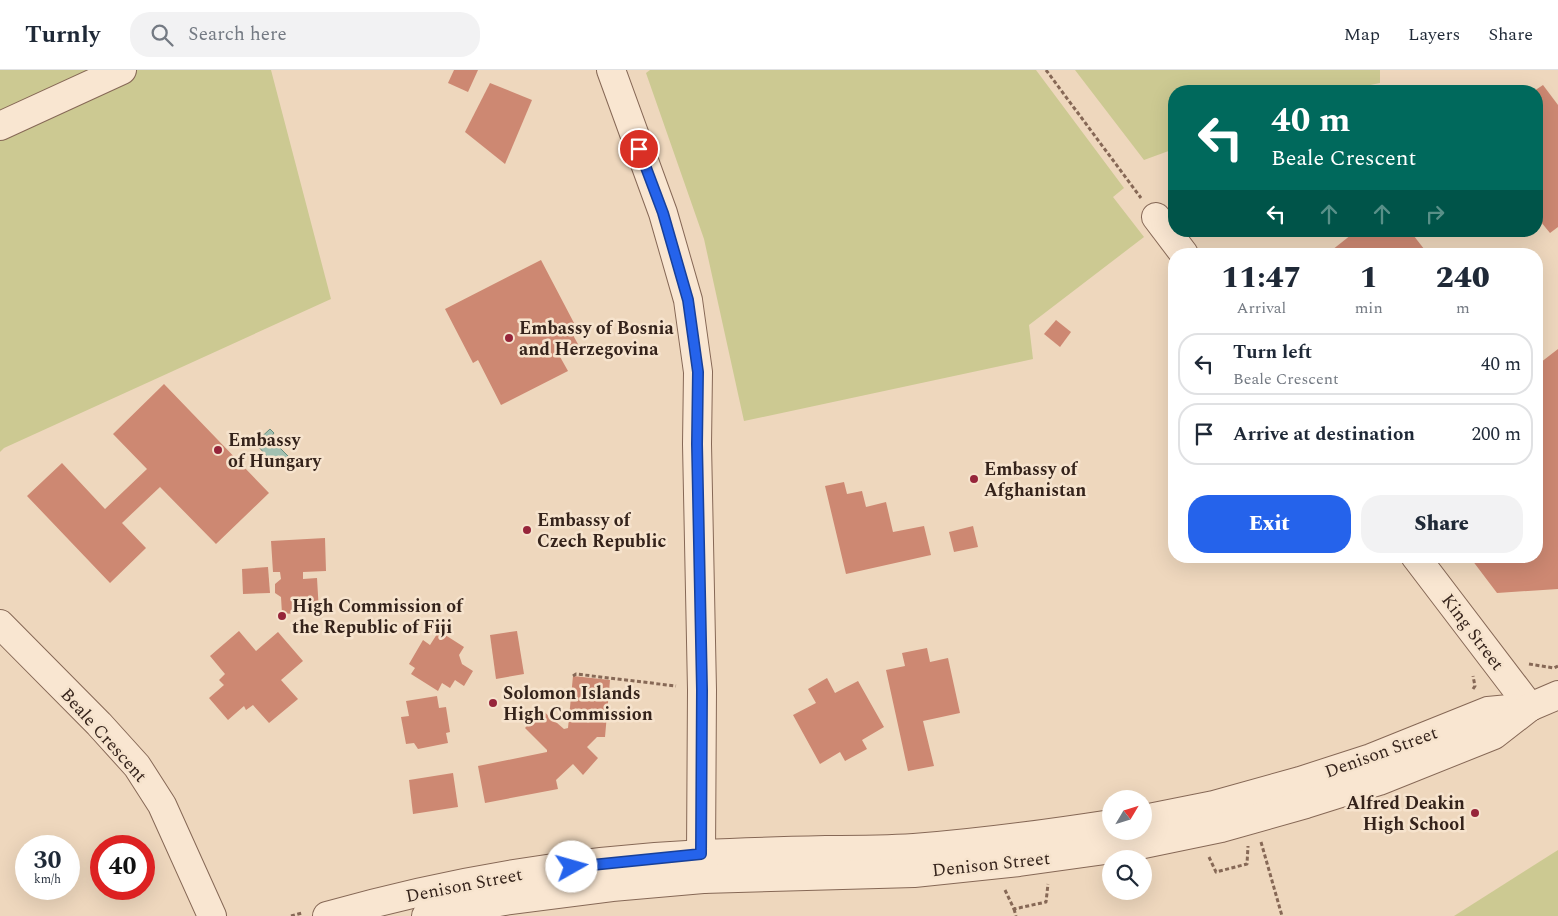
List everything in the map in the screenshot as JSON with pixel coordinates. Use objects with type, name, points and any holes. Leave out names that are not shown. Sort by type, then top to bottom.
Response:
[{"type":"street","points":[[0,126],[122,70]]},
{"type":"street","points":[[611,70],[663,213],[688,300],[698,372],[697,444],[702,690],[702,867]]},
{"type":"street","points":[[1156,217],[1168,233]]},
{"type":"street","points":[[1171,237],[1179,248]]},
{"type":"street","name":"King Street","points":[[1420,563],[1530,707]]},
{"type":"street","name":"Beale Crescent","points":[[0,624],[138,766],[162,805],[212,916]]},
{"type":"street","name":"Denison Street","points":[[327,916],[376,902],[449,886],[610,862],[702,867],[914,873],[1019,862],[1134,846],[1221,828],[1379,781],[1494,735],[1530,707],[1558,695]]},
{"type":"street","name":"Denison Street","points":[[1152,817],[1214,805],[1300,781],[1370,758],[1488,711],[1530,707]]},
{"type":"street","name":"Denison Street","points":[[426,916],[537,896],[612,886],[702,867],[1014,839],[1102,825]]},
{"type":"path","points":[[1046,70],[1156,217]]},
{"type":"path","points":[[1470,693],[1475,686],[1472,672]]},
{"type":"path","points":[[573,676],[576,674],[605,677],[702,690]]},
{"type":"path","points":[[1254,818],[1282,916]]},
{"type":"path","points":[[1014,909],[1016,916]]},
{"type":"shaded area","points":[[0,70],[271,70],[331,299],[4,448],[0,452]]},
{"type":"shaded area","points":[[650,70],[1036,70],[1124,188],[1113,197],[1144,237],[1029,325],[1033,359],[744,421],[704,239],[646,73]]},
{"type":"shaded area","points":[[1075,70],[1380,70],[1380,83],[1370,85],[1168,85],[1168,151],[1144,160]]},
{"type":"shaded area","points":[[270,429],[274,433],[270,438],[289,457],[278,468],[255,443]]},
{"type":"shaded area","points":[[1558,850],[1558,916],[1454,916]]},
{"type":"building","points":[[454,70],[478,70],[468,92],[448,83]]},
{"type":"building","points":[[490,83],[532,100],[505,164],[465,132]]},
{"type":"building","points":[[1543,85],[1558,105],[1558,227],[1550,233],[1543,224]]},
{"type":"building","points":[[1348,237],[1415,237],[1423,248],[1335,248]]},
{"type":"building","points":[[541,260],[574,323],[568,326],[579,346],[559,355],[568,371],[501,405],[478,360],[473,363],[445,309]]},
{"type":"building","points":[[1056,320],[1071,332],[1060,347],[1044,334]]},
{"type":"building","points":[[1558,349],[1558,589],[1497,593],[1474,563],[1543,563],[1543,361]]},
{"type":"building","points":[[164,384],[269,493],[216,544],[160,487],[122,523],[146,548],[110,583],[27,496],[62,463],[105,509],[147,469],[113,434]]},
{"type":"building","points":[[844,482],[847,494],[862,491],[866,507],[886,502],[893,532],[924,526],[931,555],[846,574],[825,486]]},
{"type":"building","points":[[973,526],[978,547],[954,552],[949,532]]},
{"type":"building","points":[[325,538],[326,571],[303,572],[303,579],[317,578],[319,612],[282,614],[281,597],[275,593],[275,584],[281,579],[280,572],[273,572],[271,541]]},
{"type":"building","points":[[268,567],[270,593],[243,594],[242,569]]},
{"type":"building","points":[[239,631],[256,651],[278,632],[303,661],[281,680],[298,699],[269,723],[253,705],[246,710],[244,706],[228,720],[209,698],[224,685],[219,680],[225,674],[210,656]]},
{"type":"building","points":[[439,631],[464,647],[459,655],[462,664],[473,671],[464,686],[455,680],[450,688],[442,683],[438,691],[411,674],[415,668],[409,664],[423,640],[430,645]]},
{"type":"building","points":[[517,631],[524,674],[496,679],[490,635]]},
{"type":"building","points":[[927,648],[930,662],[948,658],[960,713],[923,721],[934,766],[908,771],[886,670],[905,666],[902,653]]},
{"type":"building","points":[[573,676],[610,680],[605,737],[597,737],[587,747],[598,758],[583,775],[573,764],[556,780],[558,789],[485,803],[478,766],[547,752],[525,728],[542,710],[564,729],[568,728]]},
{"type":"building","points":[[827,678],[835,693],[858,681],[884,727],[862,740],[867,749],[845,761],[840,752],[820,764],[793,715],[816,703],[808,689]]},
{"type":"building","points":[[437,696],[439,708],[446,707],[450,732],[446,733],[448,743],[418,749],[414,743],[406,744],[401,717],[409,716],[406,701]]},
{"type":"building","points":[[453,773],[458,807],[413,814],[409,780]]},
{"type":"place","name":"Embassy of Bosnia and Herzegovina","points":[[509,338]]},
{"type":"place","name":"Embassy of Hungary","points":[[218,450]]},
{"type":"place","name":"Embassy of Afghanistan","points":[[974,479]]},
{"type":"place","name":"Embassy of Czech Republic","points":[[527,530]]},
{"type":"place","name":"High Commission of the Republic of Fiji","points":[[282,616]]},
{"type":"place","name":"Solomon Islands High Commission","points":[[493,703]]},
{"type":"place","name":"Alfred Deakin High School","points":[[1475,813]]},
{"type":"route","points":[[572,867],[701,854],[702,690],[697,444],[698,372],[688,300],[663,213],[639,149]]}]
